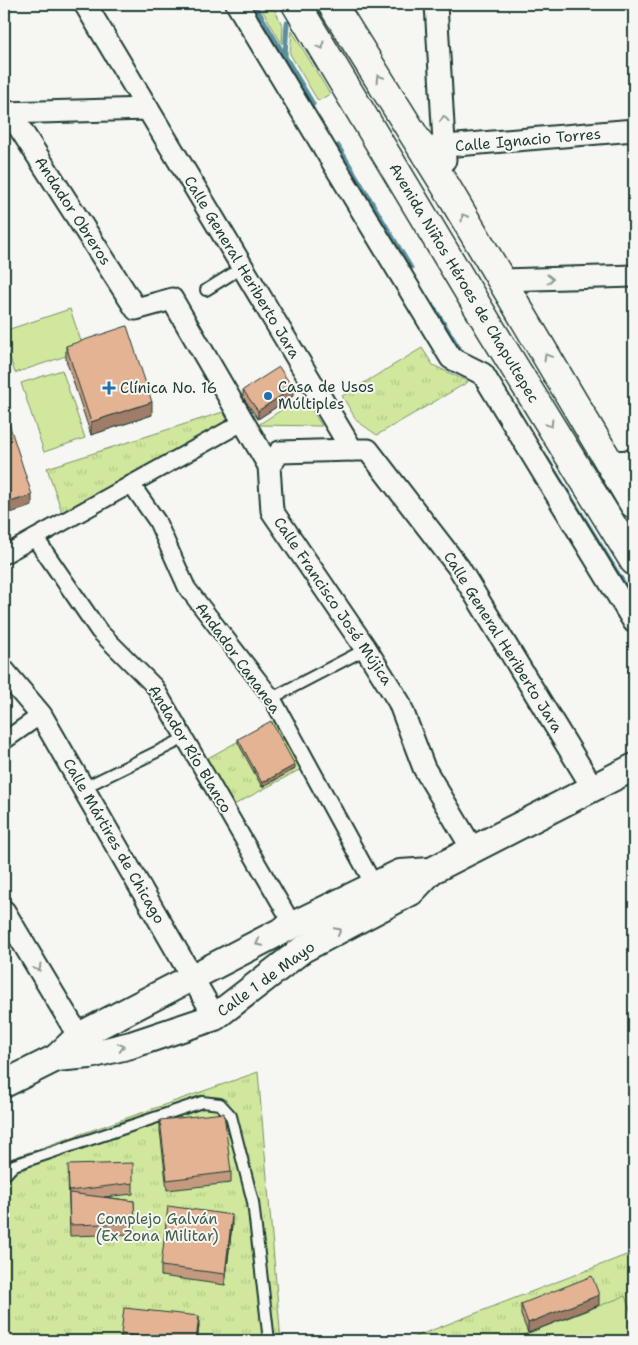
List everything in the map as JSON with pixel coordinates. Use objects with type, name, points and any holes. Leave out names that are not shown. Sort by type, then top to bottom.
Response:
[{"type":"main road","name":"Avenida Niños Héroes de Chapultepec","points":[[296,4],[491,329],[634,561]]},
{"type":"main road","points":[[332,4],[434,148],[444,185],[501,280],[622,462],[634,504]]},
{"type":"street","name":"Calle General Heriberto Jara","points":[[85,4],[352,450],[368,450],[459,568],[593,788]]},
{"type":"street","points":[[237,4],[451,358],[483,374],[634,622]]},
{"type":"street","points":[[434,148],[436,4]]},
{"type":"street","points":[[7,113],[148,109]]},
{"type":"street","name":"Andador Obreros","points":[[7,113],[136,309],[172,299]]},
{"type":"street","name":"Calle Ignacio Torres","points":[[434,148],[634,130]]},
{"type":"street","points":[[501,280],[634,276]]},
{"type":"street","name":"Calle Francisco José Mújica","points":[[172,299],[269,466],[272,511],[366,649],[399,702],[424,768],[473,850]]},
{"type":"street","points":[[4,555],[243,422]]},
{"type":"street","points":[[269,466],[280,452],[352,450]]},
{"type":"street","name":"Andador Cananea","points":[[131,484],[157,521],[187,588],[272,698],[374,885]]},
{"type":"street","name":"Andador Río Blanco","points":[[35,538],[99,631],[155,687],[292,925]]},
{"type":"street","name":"Calle Mártires de Chicago","points":[[4,670],[41,716],[215,1017]]},
{"type":"street","points":[[4,740],[41,716]]},
{"type":"street","name":"Calle 1 de Mayo","points":[[84,1045],[130,1045],[215,1017],[304,949],[411,892],[431,871],[634,767]]},
{"type":"street","name":"Calle 1 de Mayo","points":[[4,1084],[84,1045],[192,977],[292,925],[400,873],[431,871]]},
{"type":"street","points":[[4,911],[10,936],[84,1045]]},
{"type":"lane","points":[[206,290],[243,267]]},
{"type":"lane","points":[[272,698],[366,649]]},
{"type":"lane","points":[[83,788],[185,738]]},
{"type":"lane","points":[[4,1176],[14,1165],[202,1102],[220,1104],[231,1116],[253,1202],[269,1341]]},
{"type":"green space","points":[[261,8],[274,8],[283,27],[282,44]]},
{"type":"green space","points":[[292,31],[330,94],[318,101],[290,54]]},
{"type":"green space","points":[[70,309],[84,350],[15,373],[4,340],[4,331]]},
{"type":"green space","points":[[422,348],[433,365],[468,382],[377,435],[357,421],[342,396]]},
{"type":"green space","points":[[62,370],[85,438],[44,452],[21,383]]},
{"type":"green space","points":[[303,396],[322,426],[258,425]]},
{"type":"green space","points":[[223,412],[229,423],[63,515],[47,468]]},
{"type":"green space","points":[[275,721],[301,769],[232,806],[206,759]]},
{"type":"green space","name":"Complejo Galván (Ex Zona Militar)","points":[[258,1072],[281,1341],[4,1341],[4,1161]]},
{"type":"green space","points":[[634,1252],[634,1341],[404,1341]]},
{"type":"green space","points":[[625,1296],[634,1320],[634,1341],[507,1341]]},
{"type":"building","name":"Clínica No. 16","points":[[127,326],[152,402],[91,422],[66,346]]},
{"type":"building","name":"Casa de Usos Múltiples","points":[[279,367],[293,388],[258,411],[243,390]]},
{"type":"building","points":[[4,408],[32,495],[4,504]]},
{"type":"building","points":[[271,721],[295,765],[262,783],[238,739]]},
{"type":"building","points":[[224,1113],[231,1172],[167,1180],[160,1120]]},
{"type":"building","points":[[133,1163],[133,1183],[69,1191],[68,1165]]},
{"type":"building","points":[[69,1193],[134,1201],[135,1223],[70,1225]]},
{"type":"building","points":[[168,1206],[232,1215],[225,1274],[161,1266]]},
{"type":"building","points":[[592,1276],[599,1295],[528,1323],[521,1304]]},
{"type":"building","points":[[124,1308],[199,1316],[196,1341],[121,1334]]},
{"type":"waterway","points":[[257,9],[313,104]]},
{"type":"waterway","points":[[285,55],[287,23]]},
{"type":"waterway","points":[[338,146],[411,268]]},
{"type":"waterway","points":[[433,306],[463,355]]},
{"type":"waterway","points":[[547,459],[634,600]]},
{"type":"place","name":"Clínica No. 16","points":[[109,388]]},
{"type":"place","name":"Casa de Usos Múltiples","points":[[268,396]]}]
